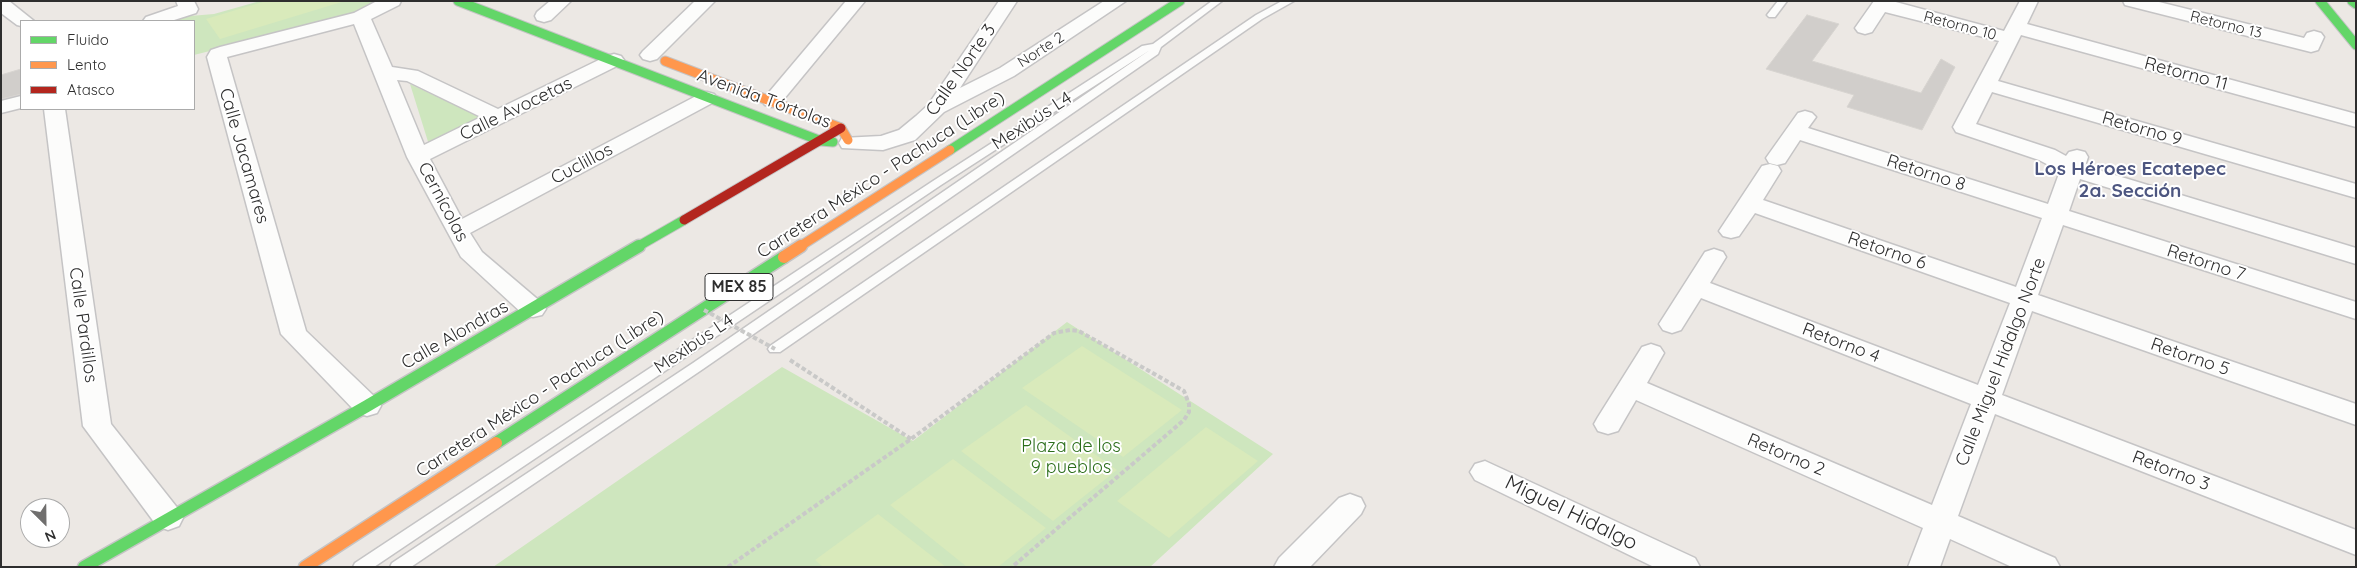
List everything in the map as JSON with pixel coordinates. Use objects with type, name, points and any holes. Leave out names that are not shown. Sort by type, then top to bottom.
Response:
[{"type":"main road","name":"Avenida Tórtolas","points":[[458,1],[821,141],[846,136]]},
{"type":"main road","points":[[2320,1],[2356,45]]},
{"type":"main road","points":[[2352,1],[2356,4]]},
{"type":"main road","name":"Carretera México - Pachuca (Libre)","points":[[304,567],[1177,3]]},
{"type":"main road","name":"Avenida Tórtolas","points":[[645,54],[772,101],[846,136]]},
{"type":"main road","name":"Calle Alondras","points":[[84,567],[368,406],[821,141],[846,136]]},
{"type":"street","points":[[156,20],[189,9],[185,1]]},
{"type":"street","name":"Calle Jacamares","points":[[368,406],[294,334],[217,57],[218,54],[227,51],[361,17],[392,1]]},
{"type":"street","points":[[542,15],[562,1]]},
{"type":"street","points":[[645,54],[706,1]]},
{"type":"street","points":[[772,101],[856,1]]},
{"type":"street","name":"Calle Norte 3","points":[[846,136],[883,143],[907,135],[936,109],[1008,1]]},
{"type":"street","name":"Norte 2","points":[[936,109],[1007,72],[1117,1]]},
{"type":"street","points":[[2029,1],[1964,127],[2047,155],[2356,241]]},
{"type":"street","name":"Retorno 13","points":[[2132,1],[2310,46],[2314,37]]},
{"type":"street","name":"Retorno 10","points":[[1865,28],[1882,3],[2012,33]]},
{"type":"street","points":[[1,4],[23,20]]},
{"type":"street","name":"Cernícolas","points":[[361,17],[418,157],[457,231],[473,258],[532,309]]},
{"type":"street","name":"Retorno 11","points":[[2012,33],[2356,121]]},
{"type":"street","name":"Calle Avocetas","points":[[418,157],[614,60]]},
{"type":"street","points":[[384,73],[411,75],[497,118]]},
{"type":"street","name":"Retorno 9","points":[[1986,84],[2356,191]]},
{"type":"street","name":"Cuclillos","points":[[457,231],[707,98]]},
{"type":"street","points":[[1,107],[20,102]]},
{"type":"street","name":"Calle Pardillos","points":[[54,110],[97,426],[168,518]]},
{"type":"street","name":"Retorno 8","points":[[1749,203],[1800,124],[2056,214]]},
{"type":"street","points":[[2075,163],[2356,256]]},
{"type":"street","name":"Calle Miguel Hidalgo Norte","points":[[1924,567],[2075,163]]},
{"type":"street","points":[[1731,231],[1749,203]]},
{"type":"street","name":"Retorno 6","points":[[1749,203],[2025,299]]},
{"type":"street","name":"Retorno 7","points":[[2056,214],[2356,311]]},
{"type":"street","points":[[1672,324],[1714,257]]},
{"type":"street","name":"Retorno 4","points":[[1695,286],[1987,399]]},
{"type":"street","name":"Retorno 5","points":[[2025,299],[2356,415]]},
{"type":"street","points":[[1608,424],[1652,353]]},
{"type":"street","name":"Retorno 2","points":[[1631,387],[2044,567]]},
{"type":"street","name":"Retorno 3","points":[[1987,399],[2356,543]]},
{"type":"street","name":"Miguel Hidalgo","points":[[1485,472],[1684,567]]},
{"type":"street","points":[[1290,567],[1350,506]]},
{"type":"lane","name":"Mexibús L4","points":[[361,567],[937,183],[1145,48],[1156,46],[1218,1]]},
{"type":"lane","points":[[775,349],[1259,17],[1290,1]]},
{"type":"lane","points":[[1772,15],[1783,1]]},
{"type":"lane","name":"Mexibús L4","points":[[398,567],[698,366],[1155,52],[1156,46]]},
{"type":"path","points":[[704,310],[775,349],[911,439]]},
{"type":"path","points":[[728,567],[911,439],[1054,333],[1070,330],[1079,331],[1184,391],[1189,404],[1189,412],[1184,420],[1012,567]]},
{"type":"green space","points":[[260,1],[379,1],[348,16],[195,55],[195,20],[174,20],[190,16],[214,14]]},
{"type":"green space","points":[[266,1],[345,1],[220,39],[206,19]]},
{"type":"green space","points":[[410,84],[487,120],[430,148]]},
{"type":"green space","name":"Plaza de los 9 pueblos","points":[[1067,322],[1273,454],[1150,567],[493,567],[782,367],[913,441]]},
{"type":"green space","points":[[1082,346],[1182,410],[1123,457],[1022,388]]},
{"type":"green space","points":[[1026,405],[1117,470],[1053,521],[961,451]]},
{"type":"green space","points":[[1206,427],[1258,461],[1169,538],[1117,501]]},
{"type":"green space","points":[[953,459],[1046,528],[998,567],[967,567],[890,505]]},
{"type":"green space","points":[[878,514],[946,567],[823,567],[815,560]]},
{"type":"building","points":[[1807,15],[1839,24],[1812,61],[1921,93],[1941,59],[1955,67],[1922,130],[1847,107],[1854,95],[1766,69]]},
{"type":"building","points":[[20,69],[20,94],[1,99],[1,75]]},
{"type":"traffic: fast","points":[[458,1],[821,141],[833,142]]},
{"type":"traffic: fast","points":[[950,150],[1180,1]]},
{"type":"traffic: fast","points":[[2320,1],[2356,45]]},
{"type":"traffic: fast","points":[[2352,1],[2356,4]]},
{"type":"traffic: fast","points":[[84,567],[367,406],[684,220]]},
{"type":"traffic: fast","points":[[496,443],[784,257]]},
{"type":"traffic: slow","points":[[665,61],[841,128],[848,140]]},
{"type":"traffic: slow","points":[[784,257],[950,150]]},
{"type":"traffic: slow","points":[[305,567],[496,443]]},
{"type":"traffic: jam","points":[[684,220],[841,128]]},
{"type":"district","name":"Los Héroes Ecatepec 2a. Sección","points":[[2130,180]]}]
